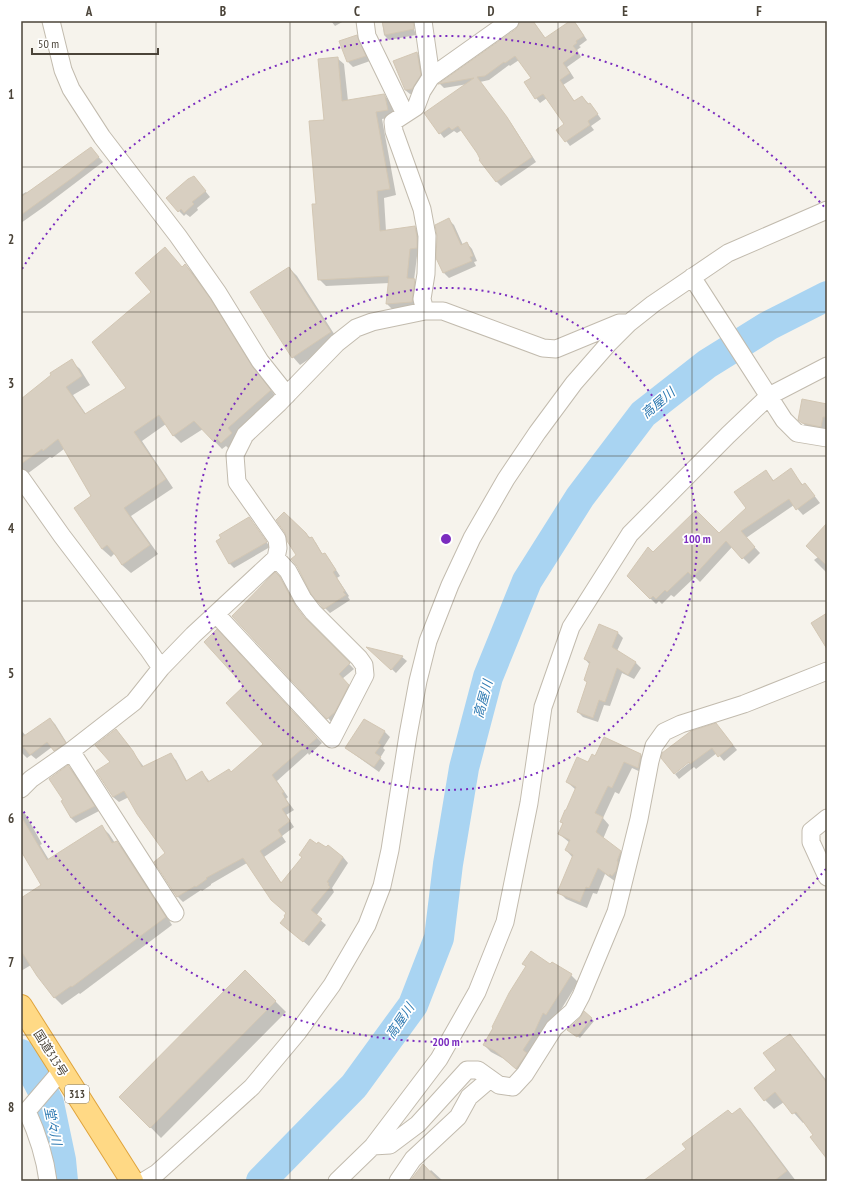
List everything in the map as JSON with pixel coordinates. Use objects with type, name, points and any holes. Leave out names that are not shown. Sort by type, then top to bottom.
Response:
[{"type":"highway","name":"国道313号","points":[[21,1006],[57,1076],[132,1181]]},
{"type":"street","points":[[51,21],[62,70],[71,89],[102,137],[178,236],[218,293],[260,361],[287,395]]},
{"type":"street","points":[[365,21],[367,36],[405,114]]},
{"type":"street","points":[[423,21],[431,77]]},
{"type":"street","points":[[425,311],[422,299],[426,274],[427,236],[422,209],[394,130],[393,122],[416,107],[422,92],[431,77],[510,21]]},
{"type":"street","points":[[144,1181],[157,1173],[252,1087],[298,1032],[332,985],[367,925],[382,886],[390,850],[408,735],[418,681],[428,641],[450,585],[472,538],[506,479],[537,432],[574,383],[609,343],[629,323],[653,304],[728,253],[827,210]]},
{"type":"street","points":[[693,278],[784,420],[797,433],[827,438]]},
{"type":"street","points":[[21,789],[31,779],[71,751],[134,702],[161,668],[193,634],[276,558],[278,548],[277,538],[237,482],[235,455],[245,435],[287,395],[337,343],[356,328],[372,322],[425,311],[443,312],[543,348],[556,349],[619,323],[629,323]]},
{"type":"street","points":[[337,1181],[373,1146],[439,1059],[477,992],[505,922],[529,803],[543,707],[571,627],[630,534],[728,435],[767,393],[827,366]]},
{"type":"street","points":[[21,478],[62,536],[161,668]]},
{"type":"street","points":[[216,614],[332,739],[364,675],[364,666],[360,658],[306,603],[288,571],[276,558]]},
{"type":"street","points":[[373,1146],[390,1145],[418,1124],[467,1070],[478,1070],[499,1085],[513,1087],[525,1074],[554,1028],[573,1011],[581,996],[616,912],[639,819],[650,761],[654,746],[664,732],[681,724],[744,704],[827,671]]},
{"type":"street","points":[[71,751],[175,913]]},
{"type":"street","points":[[827,818],[811,831],[811,842],[827,877]]},
{"type":"street","points":[[48,1181],[46,1165],[28,1105],[57,1076]]},
{"type":"street","points":[[398,1181],[413,1159],[458,1117],[469,1098],[490,1079]]},
{"type":"building","points":[[382,21],[413,21],[414,29],[385,35]]},
{"type":"building","points":[[520,21],[533,21],[545,38],[570,21],[574,21],[584,36],[576,41],[577,43],[573,46],[578,52],[563,63],[570,73],[560,80],[574,101],[582,96],[588,104],[590,103],[598,114],[588,121],[590,125],[565,142],[556,130],[564,124],[543,94],[535,99],[524,82],[531,78],[515,56],[485,76],[477,77],[507,117],[532,157],[496,182],[479,160],[480,159],[477,153],[458,126],[452,130],[449,127],[439,134],[424,113],[474,78],[438,84],[516,29]]},
{"type":"building","points":[[357,35],[366,56],[347,62],[339,41]]},
{"type":"building","points":[[417,52],[421,75],[412,89],[405,90],[393,61]]},
{"type":"building","points":[[338,57],[342,101],[384,94],[385,96],[388,110],[376,112],[390,189],[377,191],[380,231],[415,226],[417,248],[410,249],[407,278],[415,279],[412,302],[386,304],[389,276],[318,280],[312,204],[316,204],[309,121],[324,120],[318,59]]},
{"type":"building","points":[[91,147],[99,157],[21,215],[21,197]]},
{"type":"building","points":[[194,176],[206,191],[192,202],[194,204],[184,213],[181,209],[178,212],[166,198],[188,179]]},
{"type":"building","points":[[449,218],[461,245],[467,242],[473,256],[470,257],[472,261],[443,273],[436,258],[437,236],[435,225]]},
{"type":"building","points":[[165,247],[182,267],[185,264],[210,298],[252,366],[271,390],[228,428],[232,433],[221,443],[217,439],[214,442],[194,421],[173,436],[159,415],[134,432],[166,479],[124,508],[150,545],[122,565],[107,545],[102,549],[74,508],[91,496],[58,439],[43,451],[42,449],[21,464],[21,399],[51,375],[50,373],[72,359],[82,376],[66,387],[85,414],[126,388],[92,342],[151,292],[135,273]]},
{"type":"building","points":[[289,267],[331,332],[292,358],[250,292]]},
{"type":"building","points":[[802,399],[827,404],[827,417],[823,417],[821,427],[802,423],[798,420]]},
{"type":"building","points":[[791,468],[802,485],[805,483],[815,496],[796,510],[789,499],[741,531],[755,547],[742,559],[726,541],[693,577],[688,572],[667,592],[665,590],[656,599],[653,596],[650,599],[627,576],[648,547],[653,552],[696,510],[719,533],[746,508],[734,492],[766,470],[773,481]]},
{"type":"building","points":[[284,512],[306,533],[309,538],[312,537],[322,554],[325,553],[336,570],[333,572],[345,591],[343,592],[346,595],[324,609],[311,594],[297,566],[291,559],[296,555],[287,541],[285,533],[276,520]]},
{"type":"building","points":[[249,517],[267,542],[229,564],[216,541],[221,538],[219,535]]},
{"type":"building","points":[[827,523],[827,566],[806,546]]},
{"type":"building","points":[[275,572],[280,577],[295,605],[305,618],[350,663],[339,674],[349,685],[335,712],[327,719],[232,616]]},
{"type":"building","points":[[827,613],[827,649],[811,623]]},
{"type":"building","points":[[599,624],[618,632],[612,647],[636,662],[628,675],[617,668],[605,702],[599,700],[593,718],[577,712],[587,682],[584,680],[590,662],[584,659]]},
{"type":"building","points":[[217,629],[317,738],[272,775],[284,792],[282,793],[289,805],[282,809],[290,821],[278,830],[282,836],[260,851],[281,883],[302,857],[299,855],[310,839],[317,844],[318,842],[326,847],[328,845],[343,857],[327,882],[329,883],[328,885],[330,887],[311,910],[322,919],[303,942],[280,923],[285,917],[284,916],[286,913],[271,900],[243,858],[206,878],[207,879],[196,887],[195,886],[177,897],[154,862],[165,853],[137,814],[124,791],[113,797],[96,771],[110,762],[95,745],[116,729],[133,751],[142,767],[171,753],[186,781],[202,771],[208,782],[229,769],[231,772],[263,744],[226,703],[244,686],[204,642]]},
{"type":"building","points":[[366,647],[403,656],[391,670]]},
{"type":"building","points":[[50,718],[66,743],[54,751],[47,742],[30,755],[21,744],[21,738]]},
{"type":"building","points":[[364,719],[385,731],[378,743],[381,745],[375,753],[381,757],[374,767],[345,748]]},
{"type":"building","points":[[716,723],[733,745],[718,757],[712,748],[690,764],[689,762],[674,774],[661,758],[662,753],[691,731]]},
{"type":"building","points":[[604,737],[641,754],[638,768],[624,762],[612,788],[608,786],[595,813],[603,817],[596,832],[621,851],[617,861],[616,871],[612,876],[610,874],[609,876],[598,868],[589,888],[586,887],[580,902],[557,893],[573,855],[565,850],[570,840],[558,834],[563,823],[560,822],[576,787],[566,782],[577,757],[588,762],[592,754],[595,756]]},
{"type":"building","points":[[68,765],[95,806],[71,818],[61,801],[63,800],[49,779]]},
{"type":"building","points":[[21,816],[47,860],[102,825],[112,843],[117,841],[166,917],[72,987],[71,986],[54,998],[37,976],[21,951],[21,898],[41,885],[21,851]]},
{"type":"building","points":[[531,951],[550,964],[552,962],[572,974],[546,1015],[543,1013],[533,1035],[523,1050],[527,1053],[516,1069],[495,1051],[483,1045],[493,1028],[492,1027],[509,993],[526,966],[522,964]]},
{"type":"building","points":[[245,970],[276,1001],[150,1128],[119,1097]]},
{"type":"building","points":[[584,1011],[592,1018],[577,1037],[567,1030],[580,1018]]},
{"type":"building","points":[[790,1034],[827,1083],[827,1159],[810,1137],[813,1135],[796,1112],[792,1114],[775,1092],[764,1101],[754,1088],[776,1070],[763,1053]]},
{"type":"building","points":[[740,1108],[787,1171],[774,1181],[643,1181],[686,1149],[682,1144],[728,1110],[732,1114]]},
{"type":"building","points":[[423,1164],[439,1181],[410,1181]]},
{"type":"waterway","name":"高屋川","points":[[261,1181],[354,1086],[413,1005],[439,938],[448,864],[464,768],[488,677],[527,581],[580,497],[643,414],[707,364],[768,326],[827,296]]},
{"type":"waterway","name":"堂々川","points":[[21,1054],[49,1103],[61,1160],[63,1181]]}]
